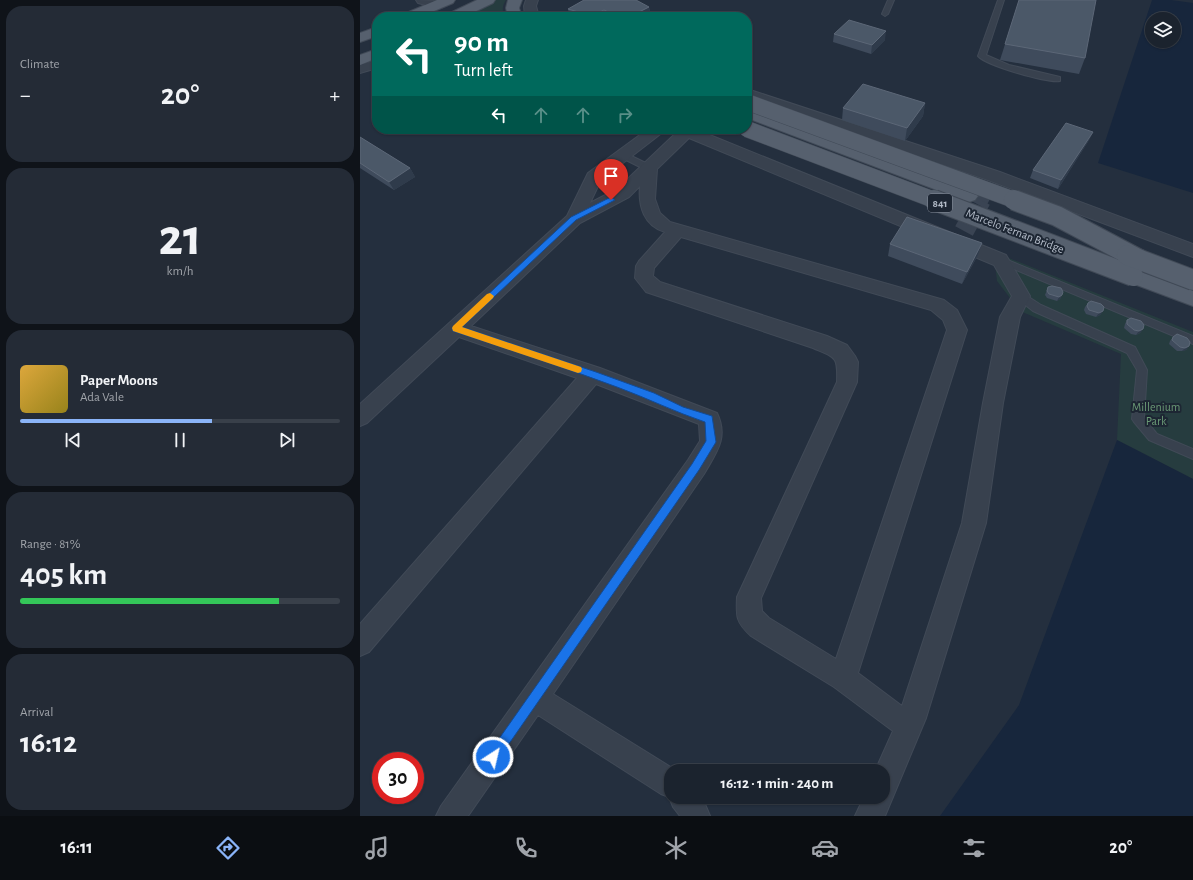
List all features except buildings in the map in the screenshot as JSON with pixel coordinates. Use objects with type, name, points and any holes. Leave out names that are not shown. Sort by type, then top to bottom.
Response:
[{"type":"main road","points":[[461,12],[488,0]]},
{"type":"main road","points":[[513,12],[512,5],[515,0]]},
{"type":"main road","points":[[420,12],[443,2]]},
{"type":"main road","points":[[360,38],[372,33]]},
{"type":"main road","points":[[360,60],[372,51]]},
{"type":"main road","points":[[360,60],[372,55]]},
{"type":"main road","points":[[360,60],[372,58]]},
{"type":"main road","points":[[752,104],[1057,216],[1140,260]]},
{"type":"main road","name":"Marcelo Fernan Bridge","points":[[752,115],[1193,280]]},
{"type":"main road","name":"Marcelo Fernan Bridge","points":[[752,131],[1193,299]]},
{"type":"street","points":[[422,0],[443,2]]},
{"type":"street","points":[[531,12],[530,6],[532,0]]},
{"type":"street","points":[[360,60],[372,63]]},
{"type":"street","points":[[752,95],[994,177],[1193,251]]},
{"type":"street","points":[[833,122],[843,110]]},
{"type":"street","points":[[574,219],[594,177],[651,134]]},
{"type":"street","points":[[360,417],[574,219],[623,193],[649,168],[680,134]]},
{"type":"street","points":[[694,134],[961,237],[1000,260],[1011,276],[1021,296],[1010,317],[993,403],[974,523],[912,718],[890,770]]},
{"type":"street","points":[[649,168],[647,199],[652,216],[664,226],[937,305],[950,315],[957,330],[843,678]]},
{"type":"street","points":[[677,230],[645,266],[644,278],[653,287],[820,342],[840,351],[848,362],[847,382],[749,598],[749,617],[760,627],[843,678],[898,719]]},
{"type":"street","points":[[451,816],[696,467],[711,442],[709,419],[680,410],[651,396],[592,374],[456,328]]},
{"type":"street","points":[[360,643],[592,374]]},
{"type":"street","points":[[535,698],[664,780]]},
{"type":"street","points":[[689,804],[692,807],[694,816]]},
{"type":"street","points":[[870,816],[876,804]]},
{"type":"lane","points":[[885,14],[891,0]]},
{"type":"lane","points":[[1001,0],[982,56],[986,60],[1000,65],[1057,79]]},
{"type":"lane","points":[[623,155],[649,168]]},
{"type":"lane","points":[[1000,260],[1193,340]]},
{"type":"lane","points":[[1021,296],[1037,308],[1131,350],[1142,370],[1138,419],[1153,438],[1193,454]]},
{"type":"green space","points":[[493,0],[506,0],[503,12],[474,12],[474,9]]},
{"type":"green space","name":"Millenium Park","points":[[999,254],[1193,332],[1193,479],[1117,440],[1121,354],[1020,311],[997,281],[995,263]]},
{"type":"water","points":[[1152,0],[1171,0],[1193,3],[1193,193],[1098,163],[1145,21],[1145,48],[1181,48],[1181,12],[1148,12]]},
{"type":"water","points":[[1117,440],[1193,479],[1193,816],[940,816],[1019,705]]},
{"type":"tunnel","points":[[981,201],[993,179]]},
{"type":"tunnel","points":[[964,231],[981,200]]},
{"type":"slow traffic","points":[[490,296],[456,328],[578,369]]},
{"type":"route","points":[[493,757],[696,467],[711,442],[709,419],[680,410],[651,396],[592,374],[456,328],[574,219],[611,200]]}]
